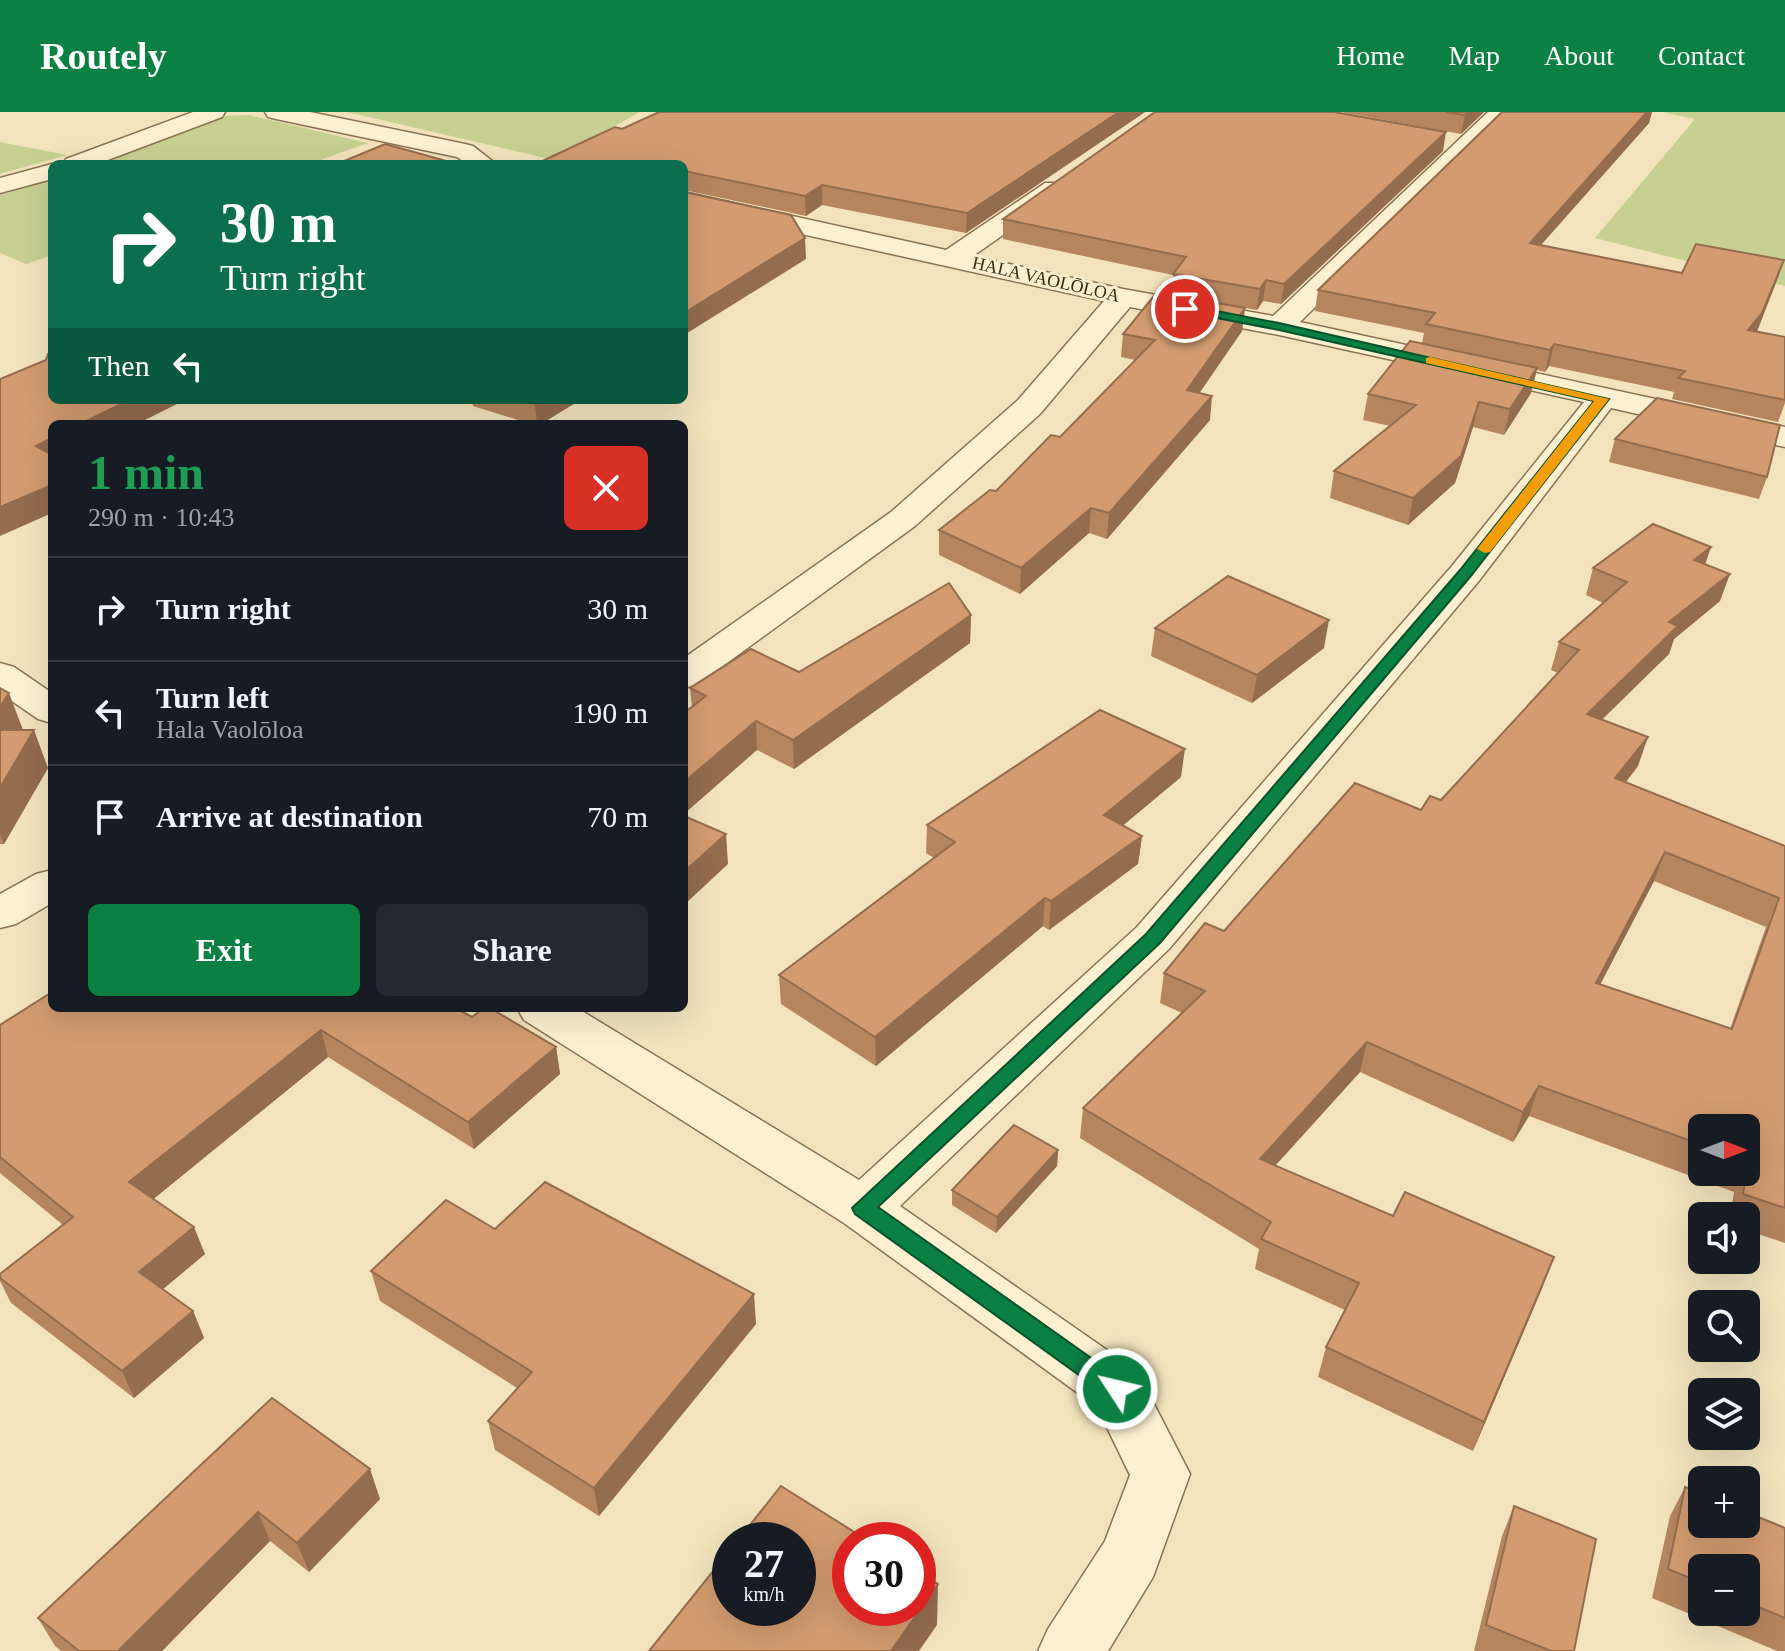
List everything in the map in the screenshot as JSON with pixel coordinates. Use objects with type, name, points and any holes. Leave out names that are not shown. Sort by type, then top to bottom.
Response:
[{"type":"street","points":[[86,160],[214,112]]},
{"type":"street","points":[[276,112],[465,151],[478,160]]},
{"type":"street","points":[[1279,326],[1501,112]]},
{"type":"street","points":[[1437,139],[1468,145]]},
{"type":"street","points":[[0,186],[48,172]]},
{"type":"street","points":[[952,258],[1077,172]]},
{"type":"street","name":"HALA VAOLŌLOA","points":[[688,201],[1123,297],[1279,326],[1785,437]]},
{"type":"street","points":[[688,673],[903,519],[1029,407],[1123,297]]},
{"type":"street","points":[[863,1208],[1153,938],[1465,574],[1602,399]]},
{"type":"street","points":[[0,675],[48,708]]},
{"type":"street","points":[[0,913],[48,886]]},
{"type":"street","points":[[547,1012],[863,1208],[1117,1389],[1160,1474],[1131,1556],[1071,1651]]},
{"type":"green space","points":[[347,112],[640,112],[554,160]]},
{"type":"green space","points":[[1662,112],[1785,112],[1785,286],[1595,238],[1695,119]]},
{"type":"green space","points":[[249,115],[368,143],[320,160],[107,160],[225,116]]},
{"type":"green space","points":[[0,142],[67,155],[48,160],[0,174]]},
{"type":"green space","points":[[48,180],[48,256],[26,264],[0,253],[0,195]]},
{"type":"building","points":[[659,112],[1119,112],[967,213],[822,185],[805,196],[688,172],[688,160],[545,160],[615,127],[622,129]]},
{"type":"building","points":[[1155,112],[1334,112],[1446,132],[1284,284],[1266,280],[1260,289],[1173,274],[1186,257],[1003,219]]},
{"type":"building","points":[[1502,112],[1647,112],[1530,243],[1682,273],[1696,244],[1784,260],[1762,313],[1748,330],[1785,337],[1785,400],[1678,378],[1685,371],[1554,344],[1550,350],[1426,324],[1435,313],[1318,290]]},
{"type":"building","points":[[385,144],[443,160],[347,160]]},
{"type":"building","points":[[688,193],[791,215],[805,238],[688,311]]},
{"type":"building","points":[[1157,292],[1245,308],[1187,390],[1212,396],[1109,513],[1091,508],[1021,568],[939,530],[990,490],[996,491],[1051,435],[1060,437],[1155,340],[1123,334]]},
{"type":"building","points":[[1410,341],[1537,368],[1510,409],[1479,402],[1461,456],[1413,498],[1334,471],[1416,405],[1368,394]]},
{"type":"building","points":[[48,354],[48,404],[122,404],[88,420],[48,420],[48,440],[36,446],[48,453],[48,487],[0,507],[0,379],[46,360]]},
{"type":"building","points":[[1657,398],[1780,425],[1767,477],[1615,439]]},
{"type":"building","points":[[1653,524],[1711,547],[1694,560],[1730,574],[1669,622],[1678,626],[1587,714],[1648,737],[1615,778],[1785,846],[1785,1208],[1743,1194],[1744,1186],[1760,1186],[1760,1114],[1688,1114],[1688,1140],[1539,1086],[1523,1112],[1367,1042],[1260,1159],[1393,1216],[1405,1192],[1554,1257],[1484,1422],[1326,1347],[1359,1283],[1261,1239],[1271,1222],[1083,1108],[1205,991],[1164,973],[1205,923],[1224,931],[1355,783],[1421,810],[1430,796],[1441,800],[1579,650],[1559,642],[1627,582],[1593,568]],"holes":[[[1665,852],[1779,898],[1732,1029],[1596,983]]]},
{"type":"building","points":[[1228,576],[1329,620],[1257,675],[1155,628]]},
{"type":"building","points":[[949,583],[971,615],[793,740],[756,721],[688,779],[688,710],[706,696],[690,688],[751,649],[799,672]]},
{"type":"building","points":[[0,688],[9,693],[0,707]]},
{"type":"building","points":[[1100,710],[1185,749],[1104,815],[1142,836],[1051,901],[1045,898],[875,1037],[779,975],[955,842],[927,825]]},
{"type":"building","points":[[0,730],[34,730],[0,788]]},
{"type":"building","points":[[688,818],[726,834],[688,868]]},
{"type":"building","points":[[48,995],[48,1012],[463,1012],[472,1017],[479,1012],[497,1012],[556,1047],[468,1122],[321,1030],[129,1182],[194,1227],[139,1272],[193,1311],[122,1371],[0,1278],[0,1274],[73,1217],[0,1157],[0,1025]]},
{"type":"building","points":[[1014,1125],[1058,1150],[997,1217],[952,1190]]},
{"type":"building","points":[[545,1182],[754,1294],[594,1488],[488,1421],[532,1372],[371,1271],[446,1200],[495,1229]]},
{"type":"building","points":[[272,1398],[370,1469],[297,1543],[258,1512],[118,1651],[79,1651],[38,1618]]},
{"type":"building","points":[[781,1486],[838,1522],[832,1522],[832,1626],[909,1626],[891,1651],[649,1651],[712,1572],[712,1626],[816,1626],[816,1522],[752,1522]]},
{"type":"building","points":[[1685,1487],[1688,1488],[1688,1538],[1760,1538],[1760,1518],[1785,1528],[1785,1618],[1760,1608],[1760,1554],[1688,1554],[1688,1577],[1668,1569]]},
{"type":"building","points":[[1514,1506],[1596,1539],[1574,1651],[1551,1651],[1486,1625]]},
{"type":"slow traffic","points":[[1430,360],[1602,399],[1485,549]]},
{"type":"route","points":[[1117,1389],[863,1208],[1153,938],[1465,574],[1602,399],[1279,326],[1185,309]]}]
